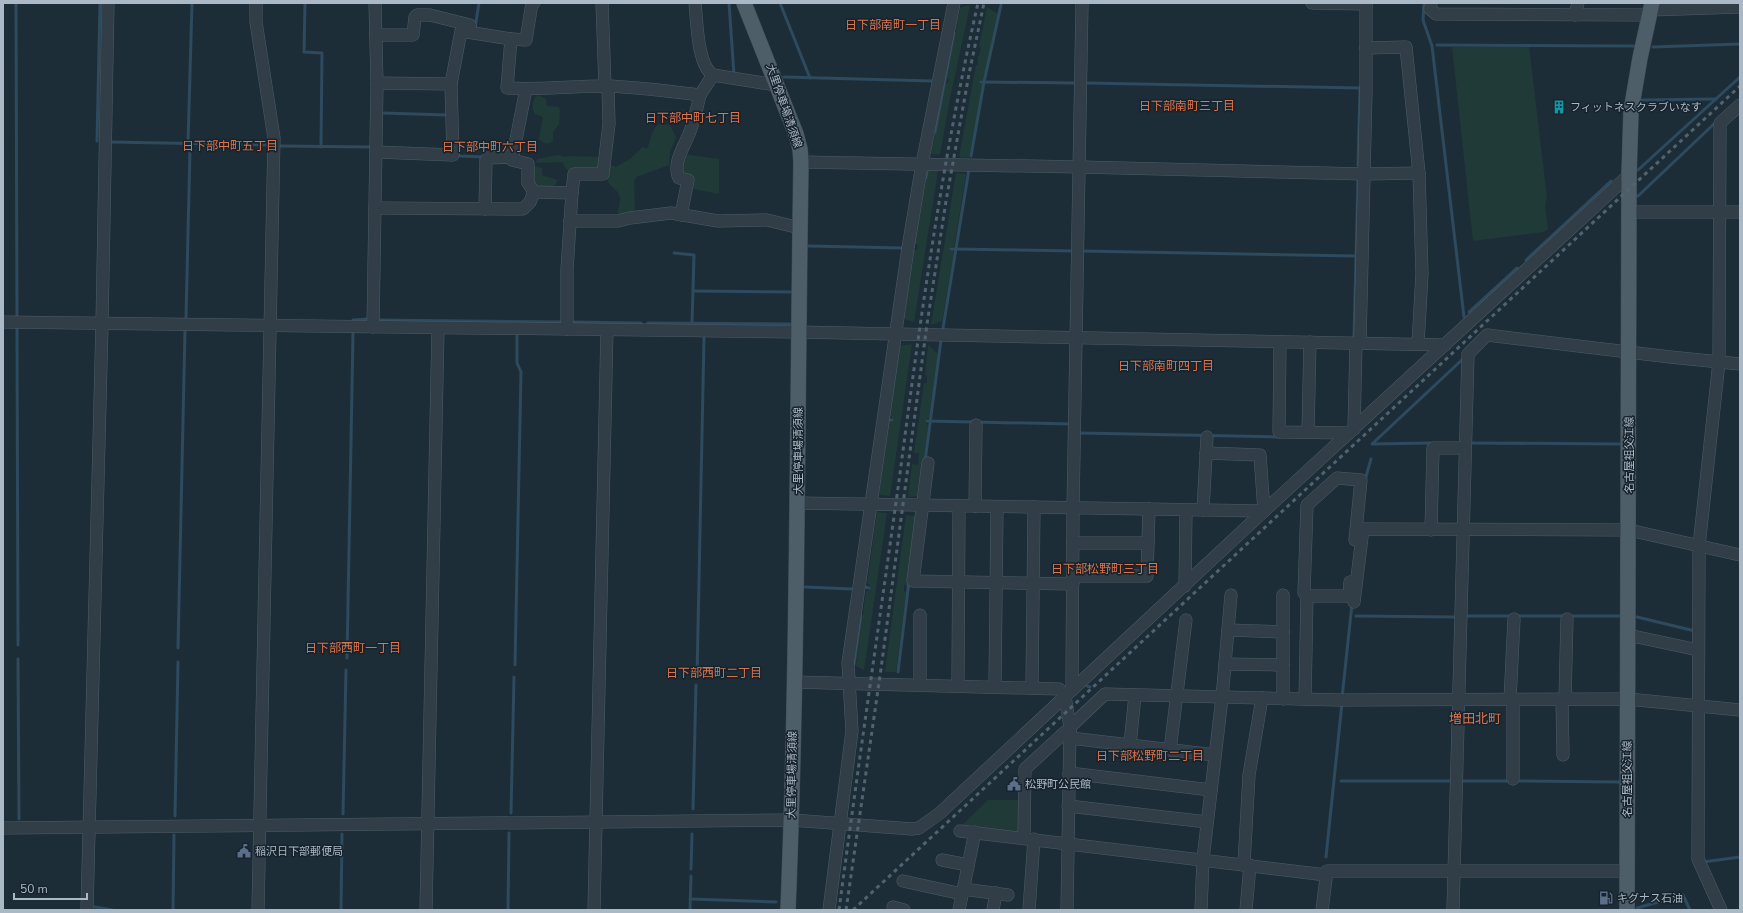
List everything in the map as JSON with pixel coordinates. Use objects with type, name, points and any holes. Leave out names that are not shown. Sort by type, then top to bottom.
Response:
[{"type":"main road","name":"大里停車場清須線","points":[[744,3],[796,134],[800,149],[801,162],[798,332],[798,503],[792,820],[788,910]]},
{"type":"main road","name":"名古屋祖父江線","points":[[1627,910],[1629,175],[1631,111],[1640,58],[1651,10]]},
{"type":"street","points":[[87,910],[102,324],[108,3]]},
{"type":"street","points":[[256,3],[256,22],[274,138],[258,910]]},
{"type":"street","points":[[373,327],[377,83],[375,3]]},
{"type":"street","points":[[376,152],[453,155],[451,84],[461,31],[526,40],[532,3],[534,3]]},
{"type":"street","points":[[567,329],[567,269],[574,174],[603,174],[609,124],[602,3]]},
{"type":"street","points":[[695,3],[701,53],[704,64],[709,72],[713,75],[777,84]]},
{"type":"street","points":[[829,910],[852,731],[848,663],[864,559],[870,504],[894,335],[922,164],[954,3]]},
{"type":"street","points":[[1066,910],[1082,3]]},
{"type":"street","points":[[1312,3],[1366,3],[1364,174],[1358,343],[1351,431]]},
{"type":"street","points":[[1431,3],[1430,9],[1436,14],[1483,8],[1651,10],[1740,6]]},
{"type":"street","points":[[376,36],[413,35],[415,17],[417,14],[431,9],[470,25],[469,32]]},
{"type":"street","points":[[511,39],[507,88],[526,89],[606,86],[643,88],[700,95]]},
{"type":"street","points":[[1366,48],[1406,47],[1419,174],[1422,274],[1418,344]]},
{"type":"street","points":[[681,215],[688,180],[679,178],[677,173],[681,151],[689,134],[700,95],[713,75]]},
{"type":"street","points":[[377,83],[451,84]]},
{"type":"street","points":[[526,89],[512,160],[528,164],[528,183],[534,192]]},
{"type":"street","points":[[1721,910],[1698,859],[1699,546],[1719,362],[1720,123],[1740,105]]},
{"type":"street","points":[[485,209],[486,160],[488,158],[513,157]]},
{"type":"street","points":[[801,162],[1419,174]]},
{"type":"street","points":[[3,828],[259,824],[792,820],[919,828],[940,813],[1264,511],[1629,175]]},
{"type":"street","points":[[534,192],[572,193]]},
{"type":"street","points":[[375,208],[523,209],[530,202],[534,192]]},
{"type":"street","points":[[1629,212],[1740,212]]},
{"type":"street","points":[[570,221],[618,221],[658,214],[681,215],[718,221],[767,220],[800,228]]},
{"type":"street","points":[[3,322],[798,332],[1445,345]]},
{"type":"street","points":[[426,910],[438,328]]},
{"type":"street","points":[[594,910],[607,330]]},
{"type":"street","points":[[1453,910],[1468,354],[1487,335],[1740,364]]},
{"type":"street","points":[[1280,342],[1279,432],[1351,431]]},
{"type":"street","points":[[1308,432],[1310,342]]},
{"type":"street","points":[[975,506],[976,425]]},
{"type":"street","points":[[1203,510],[1207,437]]},
{"type":"street","points":[[1431,530],[1433,448],[1459,448]]},
{"type":"street","points":[[1206,453],[1260,455],[1264,511]]},
{"type":"street","points":[[928,463],[913,581],[1033,583],[1147,576],[1148,509]]},
{"type":"street","points":[[1305,699],[1307,596],[1304,593],[1307,505],[1337,478],[1361,480],[1349,596],[1307,596]]},
{"type":"street","points":[[798,503],[1264,511]]},
{"type":"street","points":[[958,506],[958,686]]},
{"type":"street","points":[[995,687],[997,506]]},
{"type":"street","points":[[1032,688],[1034,507]]},
{"type":"street","points":[[1185,586],[1186,510]]},
{"type":"street","points":[[1354,602],[1363,529],[1629,530],[1740,556]]},
{"type":"street","points":[[1073,543],[1148,543]]},
{"type":"street","points":[[1201,910],[1202,859],[1222,698],[1230,595]]},
{"type":"street","points":[[1283,595],[1283,699]]},
{"type":"street","points":[[920,615],[920,685]]},
{"type":"street","points":[[1513,778],[1511,700],[1514,619]]},
{"type":"street","points":[[1563,755],[1567,619]]},
{"type":"street","points":[[1170,750],[1186,620]]},
{"type":"street","points":[[1228,630],[1283,632]]},
{"type":"street","points":[[1628,635],[1698,650]]},
{"type":"street","points":[[1224,664],[1283,665]]},
{"type":"street","points":[[794,682],[849,682],[1059,689],[1069,693]]},
{"type":"street","points":[[1070,732],[1105,694],[1342,700],[1628,699],[1740,710]]},
{"type":"street","points":[[1130,745],[1135,695]]},
{"type":"street","points":[[1246,910],[1249,775],[1262,698]]},
{"type":"street","points":[[1029,910],[1029,838],[1025,769],[1065,732],[1130,745],[1215,755]]},
{"type":"street","points":[[1069,773],[1211,790]]},
{"type":"street","points":[[1068,806],[1207,822]]},
{"type":"street","points":[[960,830],[1326,875]]},
{"type":"street","points":[[959,910],[975,832]]},
{"type":"street","points":[[942,860],[968,865]]},
{"type":"street","points":[[1322,910],[1327,871],[1627,871]]},
{"type":"street","points":[[903,881],[963,891],[1008,895]]},
{"type":"street","points":[[993,910],[996,893]]},
{"type":"green space","points":[[968,5],[970,6],[950,98],[940,155],[931,154],[945,84],[948,83],[949,79],[947,78],[960,8]]},
{"type":"green space","points":[[987,7],[998,14],[984,80],[981,80],[981,84],[983,85],[969,158],[959,157],[976,65],[978,65],[978,56],[981,48],[979,47]]},
{"type":"green space","points":[[1529,46],[1547,198],[1545,205],[1548,229],[1544,232],[1473,241],[1452,47]]},
{"type":"green space","points":[[538,95],[546,99],[547,106],[559,107],[560,111],[559,124],[553,132],[553,141],[549,143],[544,143],[539,139],[543,117],[535,114],[533,107],[533,101]]},
{"type":"green space","points":[[659,124],[670,125],[676,137],[670,152],[669,165],[636,177],[634,181],[635,212],[618,216],[620,197],[608,183],[608,164],[616,167],[630,159],[643,147],[647,149],[654,129]]},
{"type":"green space","points":[[683,154],[719,159],[719,194],[689,188],[682,175]]},
{"type":"green space","points":[[559,155],[565,157],[603,157],[602,169],[570,171],[566,169],[562,162],[536,162],[537,159]]},
{"type":"green space","points":[[535,166],[542,168],[542,175],[557,180],[556,184],[549,190],[534,187],[531,167]]},
{"type":"green space","points":[[928,170],[938,171],[914,322],[904,319],[914,250],[917,250],[918,245],[915,244]]},
{"type":"green space","points":[[956,173],[966,174],[954,247],[951,246],[951,250],[954,251],[942,321],[931,325]]},
{"type":"green space","points":[[912,344],[890,496],[879,495],[889,422],[892,422],[892,417],[889,416],[900,346]]},
{"type":"green space","points":[[928,345],[938,354],[929,418],[927,418],[926,424],[928,425],[919,496],[908,497],[912,464],[918,465],[919,453],[914,453],[924,383],[927,383],[927,376],[925,375]]},
{"type":"green space","points":[[877,512],[887,513],[864,670],[856,666],[866,591],[869,591],[870,585],[867,584]]},
{"type":"green space","points":[[906,515],[916,516],[907,586],[904,585],[904,592],[906,592],[896,672],[885,672]]},
{"type":"green space","points":[[988,800],[1021,800],[1021,833],[960,827]]},
{"type":"waterway","points":[[16,3],[17,316]]},
{"type":"waterway","points":[[97,141],[100,3]]},
{"type":"waterway","points":[[188,143],[192,3]]},
{"type":"waterway","points":[[305,3],[304,52],[322,53],[321,147]]},
{"type":"waterway","points":[[475,28],[479,3]]},
{"type":"waterway","points":[[729,3],[734,75]]},
{"type":"waterway","points":[[780,3],[810,78]]},
{"type":"waterway","points":[[1424,3],[1423,20],[1432,46],[1464,317]]},
{"type":"waterway","points":[[971,156],[984,82],[1001,5]]},
{"type":"waterway","points":[[935,132],[954,33]]},
{"type":"waterway","points":[[1653,47],[1740,44]]},
{"type":"waterway","points":[[1437,45],[1634,46]]},
{"type":"waterway","points":[[784,77],[932,81]]},
{"type":"waterway","points":[[1638,170],[1740,77]]},
{"type":"waterway","points":[[981,82],[1077,83]]},
{"type":"waterway","points":[[1085,83],[1360,88]]},
{"type":"waterway","points":[[1358,165],[1360,87]]},
{"type":"waterway","points":[[1642,100],[1716,99]]},
{"type":"waterway","points":[[382,113],[447,115]]},
{"type":"waterway","points":[[1638,196],[1716,122]]},
{"type":"waterway","points":[[111,142],[269,145]]},
{"type":"waterway","points":[[279,146],[371,147],[371,149]]},
{"type":"waterway","points":[[186,318],[190,149]]},
{"type":"waterway","points":[[457,153],[460,156],[484,157]]},
{"type":"waterway","points":[[943,328],[969,169]]},
{"type":"waterway","points":[[926,178],[927,171]]},
{"type":"waterway","points":[[1354,336],[1358,180]]},
{"type":"waterway","points":[[1526,260],[1611,181]]},
{"type":"waterway","points":[[809,246],[902,248]]},
{"type":"waterway","points":[[951,249],[1075,251]]},
{"type":"waterway","points":[[1081,251],[1356,256]]},
{"type":"waterway","points":[[674,253],[694,255],[692,324]]},
{"type":"waterway","points":[[1469,312],[1517,268]]},
{"type":"waterway","points":[[693,291],[791,292]]},
{"type":"waterway","points":[[353,320],[369,319]]},
{"type":"waterway","points":[[377,320],[563,322]]},
{"type":"waterway","points":[[572,322],[641,323]]},
{"type":"waterway","points":[[648,323],[790,324]]},
{"type":"waterway","points":[[17,329],[18,645]]},
{"type":"waterway","points":[[178,648],[185,330]]},
{"type":"waterway","points":[[347,658],[353,333]]},
{"type":"waterway","points":[[515,665],[521,372],[517,363],[517,336]]},
{"type":"waterway","points":[[697,677],[704,338]]},
{"type":"waterway","points":[[925,461],[941,340]]},
{"type":"waterway","points":[[1432,443],[1372,444],[1465,357]]},
{"type":"waterway","points":[[927,421],[1072,424]]},
{"type":"waterway","points":[[1079,433],[1279,437]]},
{"type":"waterway","points":[[1469,443],[1621,444]]},
{"type":"waterway","points":[[1365,480],[1371,459]]},
{"type":"waterway","points":[[898,672],[909,581]]},
{"type":"waterway","points":[[805,587],[852,589]]},
{"type":"waterway","points":[[865,587],[869,588]]},
{"type":"waterway","points":[[1342,698],[1352,604]]},
{"type":"waterway","points":[[854,664],[861,616]]},
{"type":"waterway","points":[[1356,616],[1457,617]]},
{"type":"waterway","points":[[1465,616],[1621,616]]},
{"type":"waterway","points":[[1637,617],[1695,631]]},
{"type":"waterway","points":[[18,659],[19,819]]},
{"type":"waterway","points":[[175,816],[178,662]]},
{"type":"waterway","points":[[343,814],[346,670]]},
{"type":"waterway","points":[[511,813],[514,677]]},
{"type":"waterway","points":[[693,809],[696,685]]},
{"type":"waterway","points":[[1326,857],[1342,703]]},
{"type":"waterway","points":[[1341,781],[1452,781]]},
{"type":"waterway","points":[[1461,781],[1510,781]]},
{"type":"waterway","points":[[1516,781],[1620,782]]},
{"type":"waterway","points":[[508,910],[509,833]]},
{"type":"waterway","points":[[341,910],[342,834]]},
{"type":"waterway","points":[[691,869],[692,834]]},
{"type":"waterway","points":[[173,910],[174,835]]},
{"type":"waterway","points":[[1703,862],[1740,857]]},
{"type":"waterway","points":[[690,910],[691,876]]},
{"type":"waterway","points":[[1637,908],[1683,895],[1690,910]]},
{"type":"waterway","points":[[690,899],[776,902]]},
{"type":"waterway","points":[[95,907],[112,910]]},
{"type":"railway","points":[[839,910],[933,241],[953,121],[978,3]]},
{"type":"railway","points":[[846,910],[881,669],[927,324],[946,201],[969,74],[984,3]]},
{"type":"railway","points":[[853,910],[1740,86]]},
{"type":"place","name":"フィットネスクラブいなす","points":[[1559,107]]},
{"type":"place","name":"松野町公民館","points":[[1014,784]]},
{"type":"place","name":"稲沢日下部郵便局","points":[[244,851]]},
{"type":"place","name":"キグナス石油","points":[[1606,898]]},
{"type":"district","name":"日下部南町一丁目","points":[[893,25]]},
{"type":"district","name":"日下部南町三丁目","points":[[1187,106]]},
{"type":"district","name":"日下部中町七丁目","points":[[693,118]]},
{"type":"district","name":"日下部中町五丁目","points":[[230,146]]},
{"type":"district","name":"日下部中町六丁目","points":[[490,147]]},
{"type":"district","name":"日下部南町四丁目","points":[[1166,366]]},
{"type":"district","name":"日下部松野町三丁目","points":[[1105,569]]},
{"type":"district","name":"日下部西町一丁目","points":[[353,648]]},
{"type":"district","name":"日下部西町二丁目","points":[[714,673]]},
{"type":"district","name":"増田北町","points":[[1475,719]]},
{"type":"district","name":"日下部松野町二丁目","points":[[1150,756]]}]
